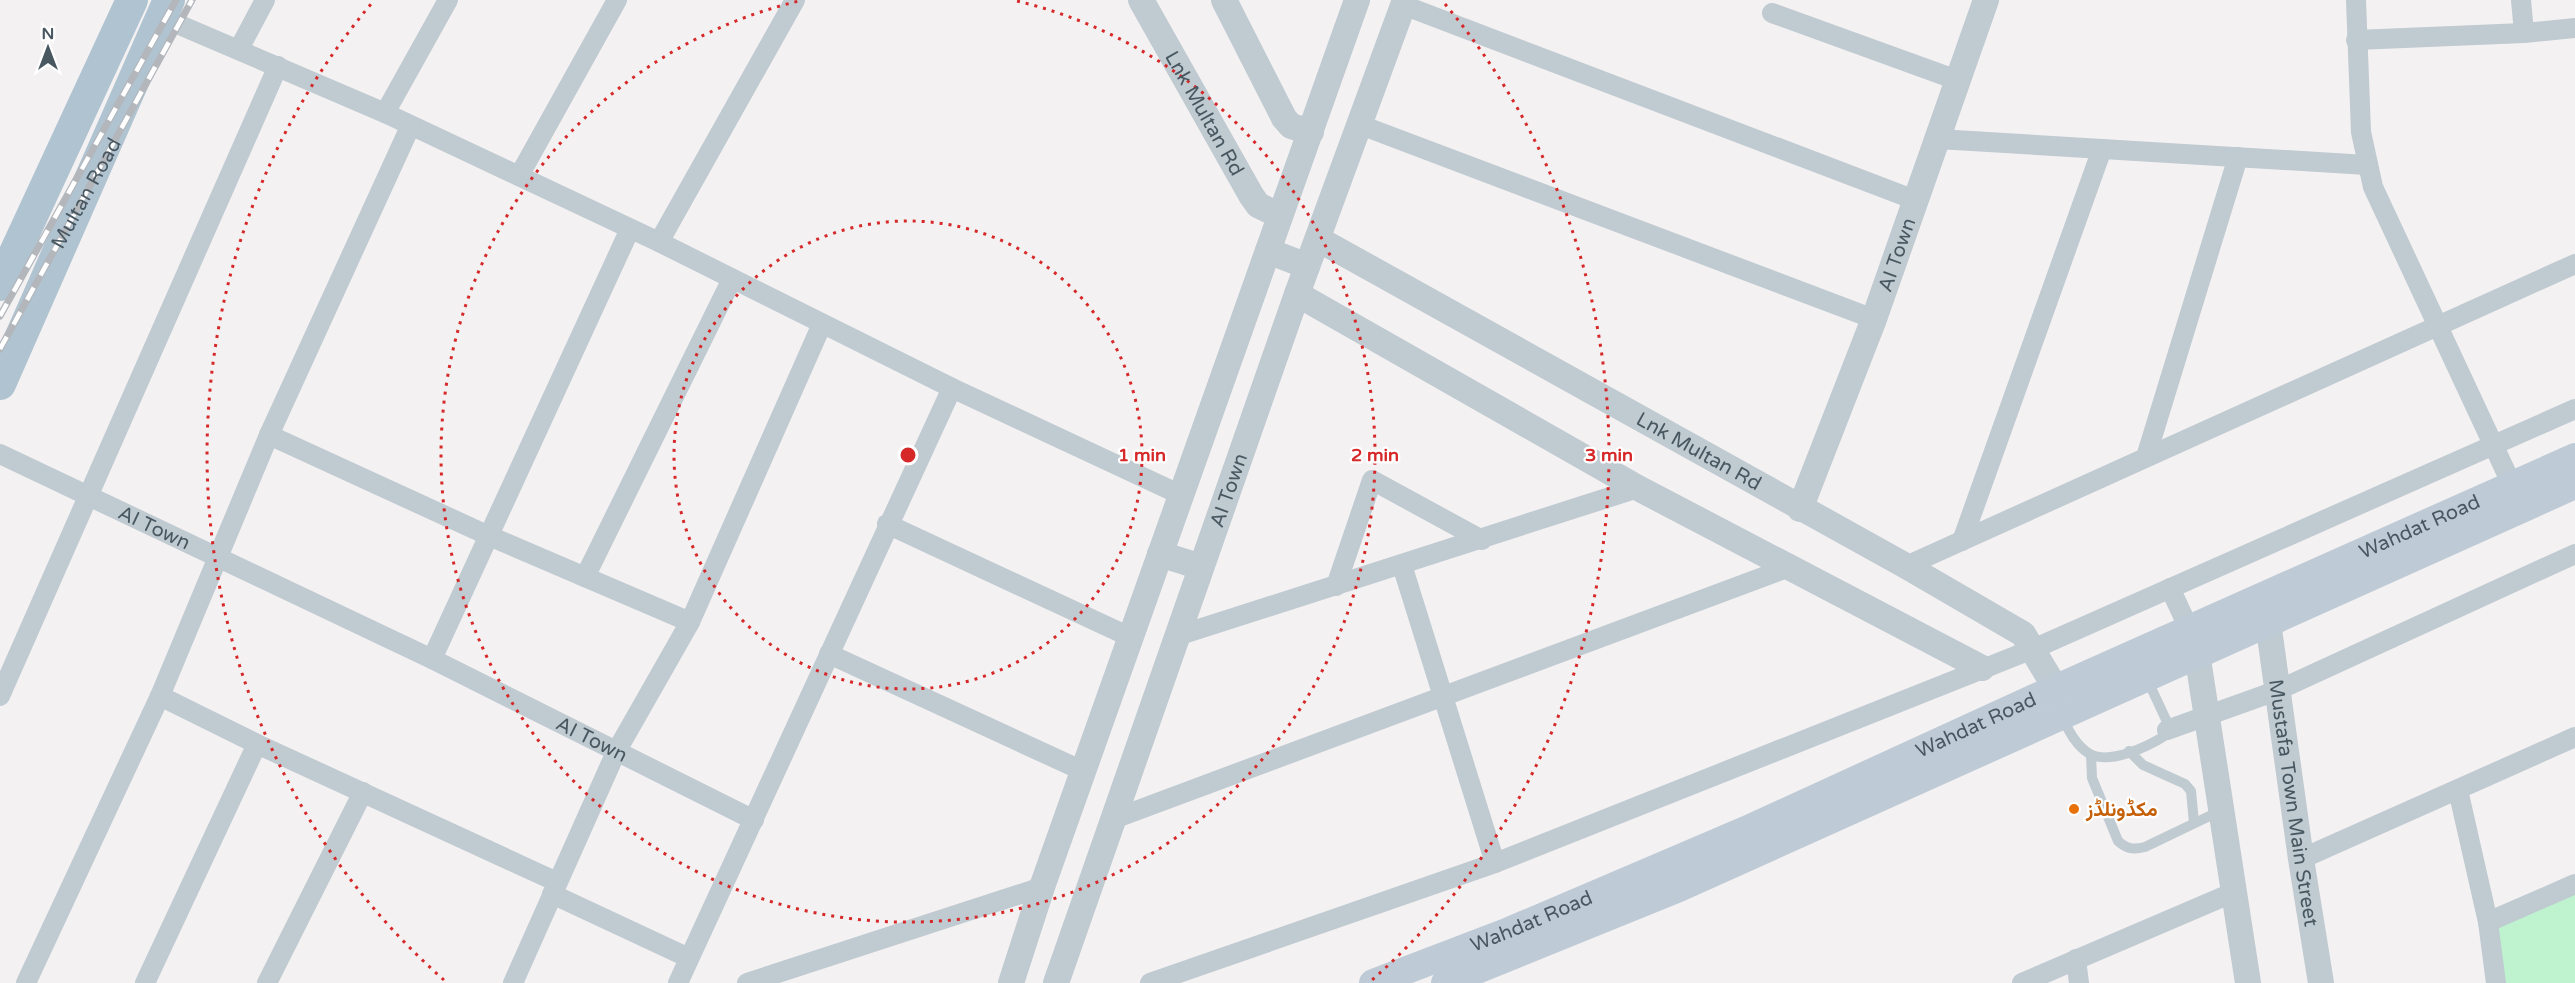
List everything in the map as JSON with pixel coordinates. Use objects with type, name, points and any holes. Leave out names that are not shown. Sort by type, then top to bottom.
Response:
[{"type":"main road","name":"Multan Road","points":[[0,285],[132,0]]},
{"type":"main road","name":"Multan Road","points":[[0,384],[165,8]]},
{"type":"main road","name":"Wahdat Road","points":[[2264,611],[2512,485],[2575,457]]},
{"type":"main road","name":"Wahdat Road","points":[[1373,983],[1509,931],[1746,830],[2058,702],[2264,611],[2575,485]]},
{"type":"main road","name":"Wahdat Road","points":[[1445,983],[1679,888],[2058,702],[2145,676],[2193,642]]},
{"type":"street","points":[[239,49],[265,0]]},
{"type":"street","points":[[385,113],[448,0]]},
{"type":"street","points":[[519,176],[617,0]]},
{"type":"street","points":[[659,242],[795,0]]},
{"type":"street","name":"Lnk Multan Rd","points":[[1142,0],[1251,195],[1258,205],[1280,216]]},
{"type":"street","points":[[1224,0],[1284,118],[1291,126],[1311,132]]},
{"type":"street","points":[[1011,983],[1042,887],[1357,0]]},
{"type":"street","name":"AI Town","points":[[1800,508],[1874,319],[1986,0]]},
{"type":"street","points":[[2356,0],[2361,132],[2373,188],[2512,485]]},
{"type":"street","points":[[2522,0],[2524,33]]},
{"type":"street","points":[[1404,3],[1915,200]]},
{"type":"street","name":"AI Town","points":[[1056,983],[1297,294],[1404,3]]},
{"type":"street","points":[[165,8],[239,49],[385,113],[410,127],[659,242],[952,388],[1181,495]]},
{"type":"street","points":[[1772,13],[1957,80]]},
{"type":"street","points":[[2356,40],[2524,33],[2575,28]]},
{"type":"street","points":[[0,696],[278,66]]},
{"type":"street","points":[[1358,124],[1874,319]]},
{"type":"street","points":[[26,983],[160,696],[269,435],[410,127]]},
{"type":"street","points":[[1938,139],[2367,165]]},
{"type":"street","points":[[1962,541],[2102,149]]},
{"type":"street","points":[[2146,458],[2238,157]]},
{"type":"street","points":[[432,659],[630,229]]},
{"type":"street","name":"Lnk Multan Rd","points":[[1318,239],[1906,566],[2023,634],[2033,649],[2058,702]]},
{"type":"street","points":[[1268,251],[1307,266]]},
{"type":"street","points":[[1906,566],[2437,324],[2575,264]]},
{"type":"street","points":[[585,577],[732,279]]},
{"type":"street","points":[[1297,294],[1638,488],[1982,669]]},
{"type":"street","points":[[513,983],[616,752],[690,622],[822,324]]},
{"type":"street","points":[[678,983],[887,524],[952,388]]},
{"type":"street","points":[[1150,983],[1495,863],[2033,649],[2575,409]]},
{"type":"street","points":[[269,435],[487,536],[690,622]]},
{"type":"street","name":"AI Town","points":[[0,454],[432,659],[754,820]]},
{"type":"street","points":[[1336,586],[1372,480],[1482,540]]},
{"type":"street","points":[[1177,636],[1482,540],[1638,488]]},
{"type":"street","points":[[887,524],[1130,637]]},
{"type":"street","points":[[1160,554],[1201,567]]},
{"type":"street","points":[[2167,730],[2276,691],[2575,554]]},
{"type":"street","points":[[1402,565],[1495,863]]},
{"type":"street","points":[[1114,819],[1787,568]]},
{"type":"street","points":[[2170,588],[2193,642],[2207,717],[2232,893],[2248,983]]},
{"type":"street","name":"Mustafa Town Main Street","points":[[2264,611],[2321,983]]},
{"type":"street","points":[[829,654],[1083,771]]},
{"type":"street","points":[[160,696],[257,744],[363,792],[690,958]]},
{"type":"street","points":[[2301,860],[2575,737]]},
{"type":"street","points":[[145,983],[257,744]]},
{"type":"street","points":[[2458,790],[2488,922],[2496,983]]},
{"type":"street","points":[[267,983],[363,792]]},
{"type":"street","points":[[2488,922],[2575,884]]},
{"type":"street","points":[[747,983],[1042,887]]},
{"type":"street","points":[[2022,983],[2232,893]]},
{"type":"street","points":[[2076,959],[2079,983]]},
{"type":"lane","points":[[2058,702],[2075,740],[2091,755],[2114,756],[2157,741],[2166,735],[2168,724],[2145,676]]},
{"type":"lane","points":[[2129,751],[2143,765],[2185,784],[2191,791],[2194,823]]},
{"type":"lane","points":[[2091,755],[2092,778],[2118,841],[2125,847],[2134,849],[2145,846],[2220,811]]},
{"type":"green space","points":[[2575,891],[2575,983],[2505,983],[2496,925]]},
{"type":"railway","points":[[0,316],[176,0]]},
{"type":"railway","points":[[0,349],[192,0]]},
{"type":"place","name":"مکڈونلڈز","points":[[2074,809]]}]
